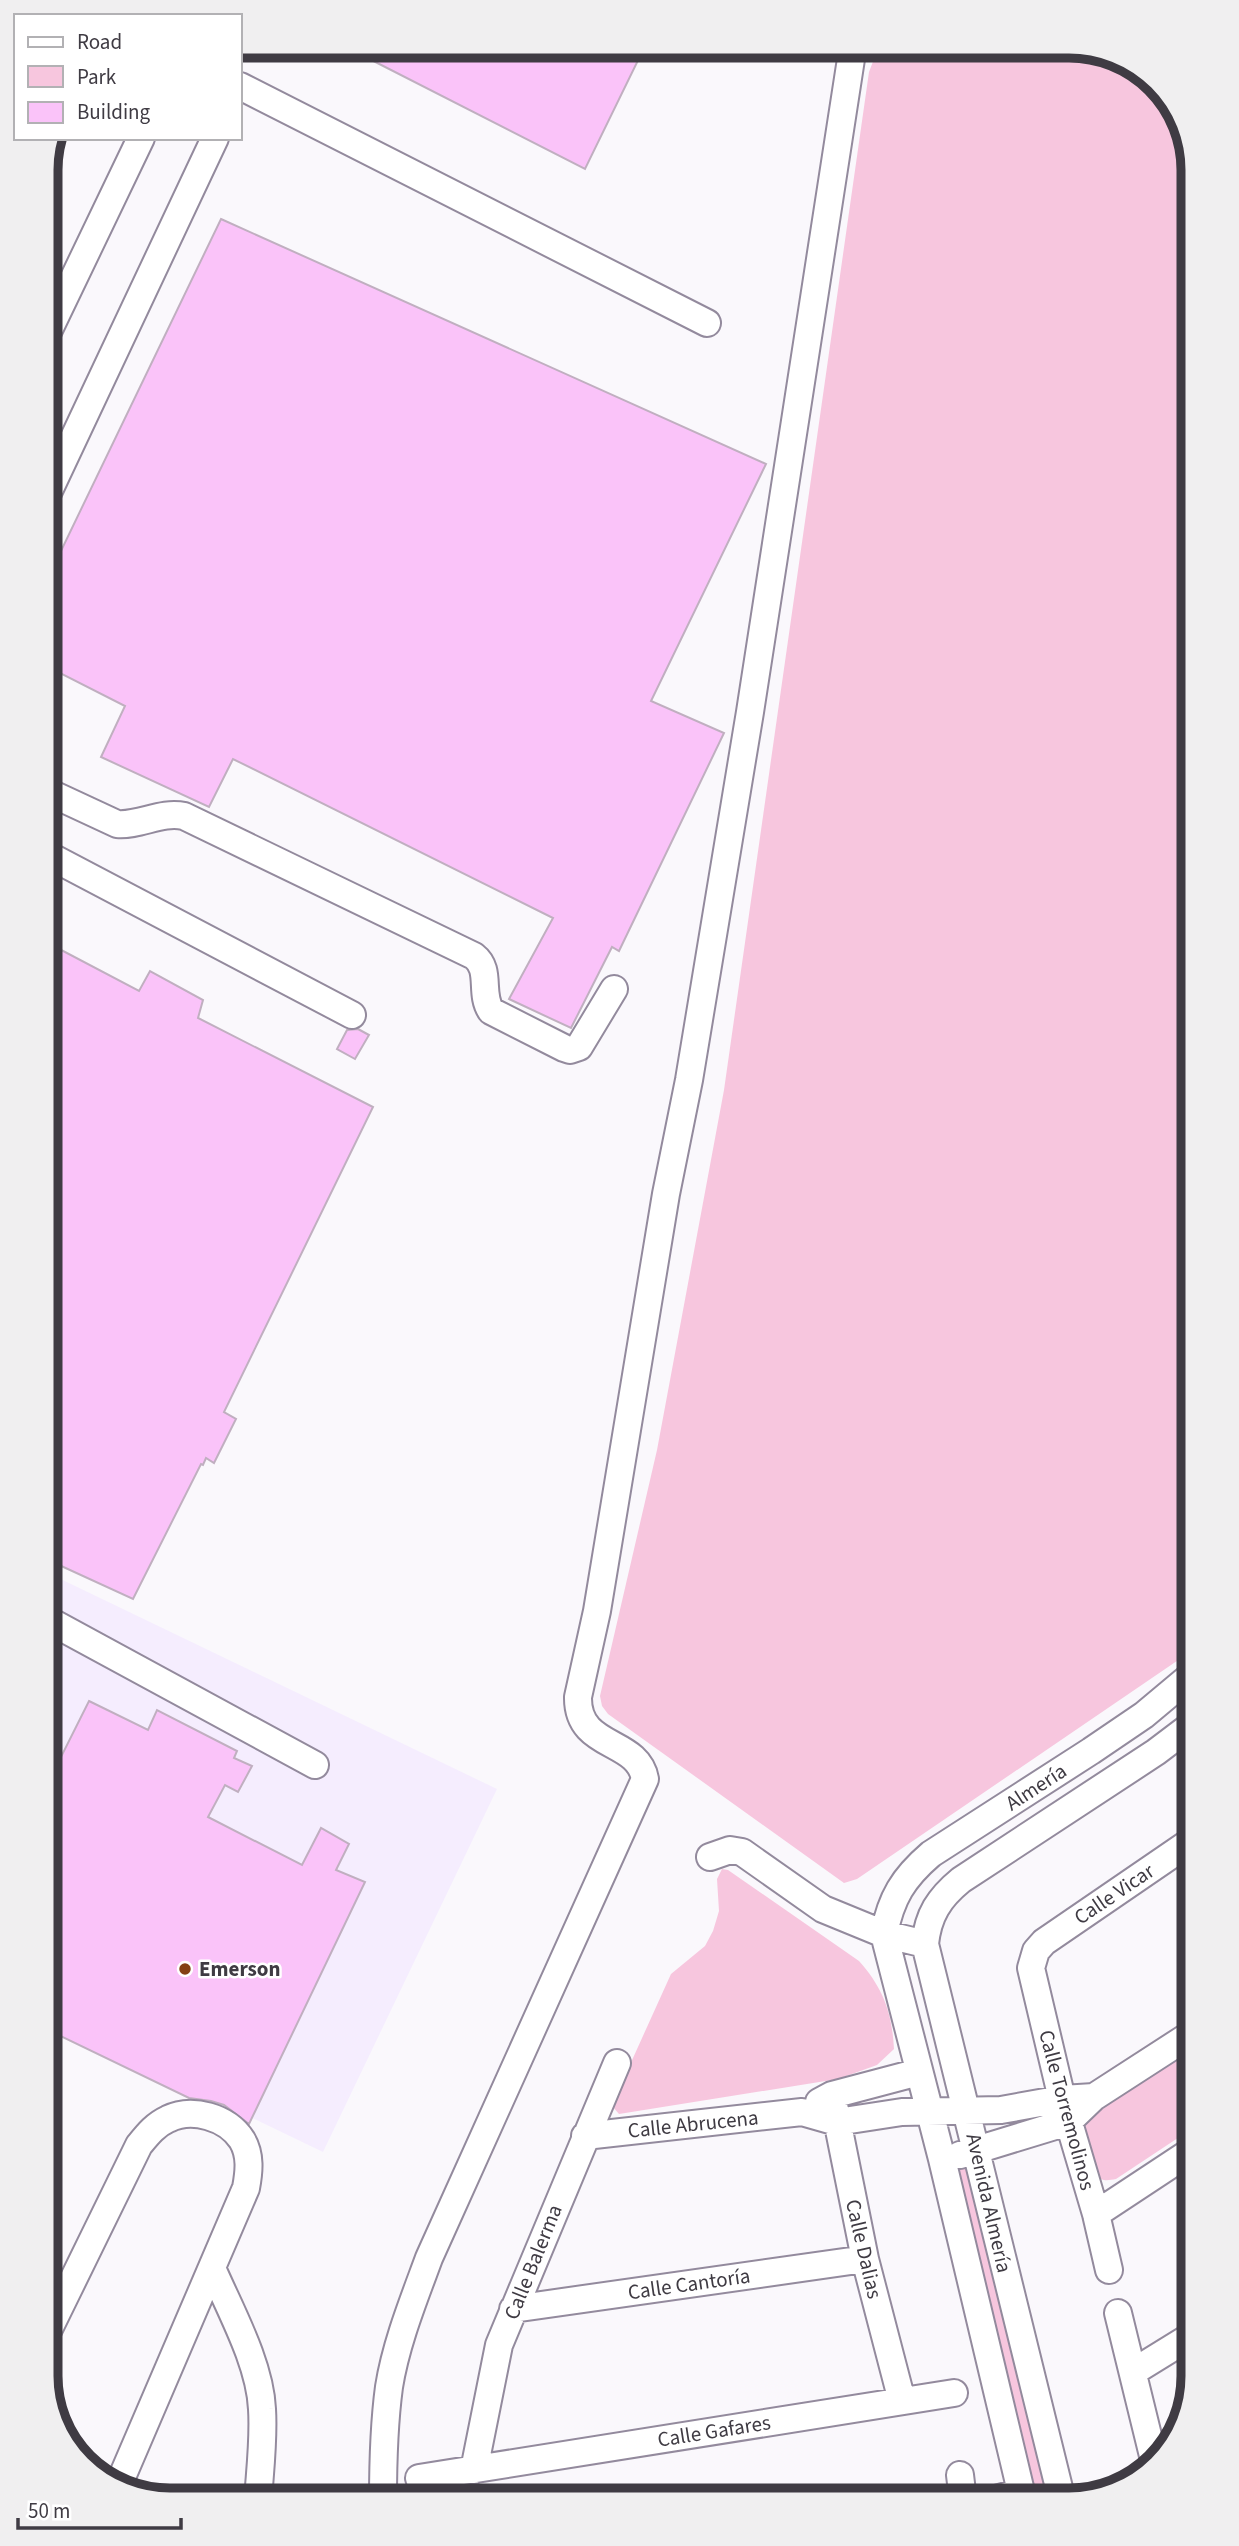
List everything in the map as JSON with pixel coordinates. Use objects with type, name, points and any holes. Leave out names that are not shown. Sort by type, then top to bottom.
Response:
[{"type":"street","points":[[383,2488],[383,2449],[389,2385],[407,2318],[429,2258],[645,1779],[644,1771],[634,1758],[588,1730],[578,1709],[578,1697],[597,1611],[666,1194],[689,1080],[750,712],[851,58]]},
{"type":"street","points":[[242,87],[707,323]]},
{"type":"street","points":[[58,311],[140,140]]},
{"type":"street","points":[[58,472],[214,140]]},
{"type":"street","points":[[58,797],[117,824],[127,825],[175,814],[184,816],[474,956],[484,966],[486,1000],[491,1011],[564,1048],[570,1050],[579,1047],[614,989]]},
{"type":"street","points":[[58,860],[352,1015]]},
{"type":"street","points":[[58,1626],[315,1765]]},
{"type":"street","name":"Almería","points":[[886,1921],[899,1889],[914,1869],[931,1854],[1144,1715],[1181,1685]]},
{"type":"street","name":"Almería","points":[[935,1906],[961,1880],[1181,1734]]},
{"type":"street","name":"Calle Vicar","points":[[1036,1951],[1044,1942],[1181,1849]]},
{"type":"street","points":[[710,1857],[730,1850],[742,1852],[823,1909],[886,1921],[925,1944]]},
{"type":"street","name":"Avenida Almería","points":[[935,1906],[927,1924],[925,1944],[1059,2488]]},
{"type":"street","name":"Avenida Almería","points":[[886,1921],[919,2072],[1020,2488]]},
{"type":"street","name":"Calle Torremolinos","points":[[1036,1951],[1031,1968],[1065,2111],[1096,2214],[1109,2270]]},
{"type":"street","points":[[942,2160],[976,2151],[1094,2097],[1181,2041]]},
{"type":"street","name":"Calle Balerma","points":[[474,2470],[499,2345],[617,2063]]},
{"type":"street","name":"Calle Abrucena","points":[[802,2112],[832,2095],[919,2072]]},
{"type":"street","name":"Calle Dalias","points":[[832,2095],[864,2259],[902,2401]]},
{"type":"street","name":"Calle Abrucena","points":[[585,2136],[802,2112],[837,2122],[880,2113],[1018,2108],[1065,2111]]},
{"type":"street","points":[[58,2310],[139,2145],[152,2129],[169,2118],[188,2113],[207,2115],[241,2138],[250,2171],[246,2188],[122,2477]]},
{"type":"street","points":[[1096,2214],[1181,2158]]},
{"type":"street","name":"Calle Cantoría","points":[[513,2309],[864,2259]]},
{"type":"street","points":[[212,2267],[251,2360],[259,2386],[262,2409],[259,2488]]},
{"type":"street","points":[[1118,2313],[1133,2372],[1157,2445]]},
{"type":"street","points":[[1133,2372],[1181,2343]]},
{"type":"street","name":"Calle Gafares","points":[[419,2478],[954,2392]]},
{"type":"shaded area","points":[[58,1578],[497,1789],[323,2152],[58,2025]]},
{"type":"green space","points":[[874,58],[1091,60],[1119,69],[1153,96],[1173,127],[1179,148],[1181,1658],[857,1879],[844,1883],[608,1714],[602,1706],[600,1696],[657,1450],[724,1090],[869,72]]},
{"type":"green space","points":[[722,1869],[728,1870],[859,1961],[885,2001],[894,2049],[877,2065],[838,2079],[619,2114],[612,2106],[614,2100],[671,1974],[705,1946],[713,1931],[719,1911],[717,1879]]},
{"type":"green space","points":[[1181,2054],[1181,2136],[1116,2179],[1104,2180],[1094,2175],[1085,2128],[1089,2115]]},
{"type":"green space","points":[[967,2163],[1048,2488],[1034,2488],[954,2166]]},
{"type":"building","points":[[368,58],[639,58],[585,169]]},
{"type":"building","points":[[221,219],[766,464],[651,701],[724,733],[619,951],[612,947],[571,1028],[509,999],[553,918],[233,759],[209,807],[101,757],[125,706],[58,672],[58,557]]},
{"type":"building","points":[[58,948],[139,991],[150,971],[203,1000],[198,1018],[373,1107],[224,1412],[236,1419],[214,1463],[206,1458],[203,1465],[201,1464],[133,1599],[58,1565]]},
{"type":"building","points":[[358,1029],[369,1035],[355,1059],[337,1049],[347,1030]]},
{"type":"building","name":"Emerson","points":[[89,1701],[148,1730],[157,1710],[237,1751],[234,1758],[252,1766],[238,1792],[225,1785],[208,1817],[302,1865],[321,1828],[349,1844],[336,1870],[365,1882],[249,2124],[224,2105],[189,2098],[58,2035],[59,1761]]},
{"type":"place","name":"Emerson","points":[[185,1969]]}]
